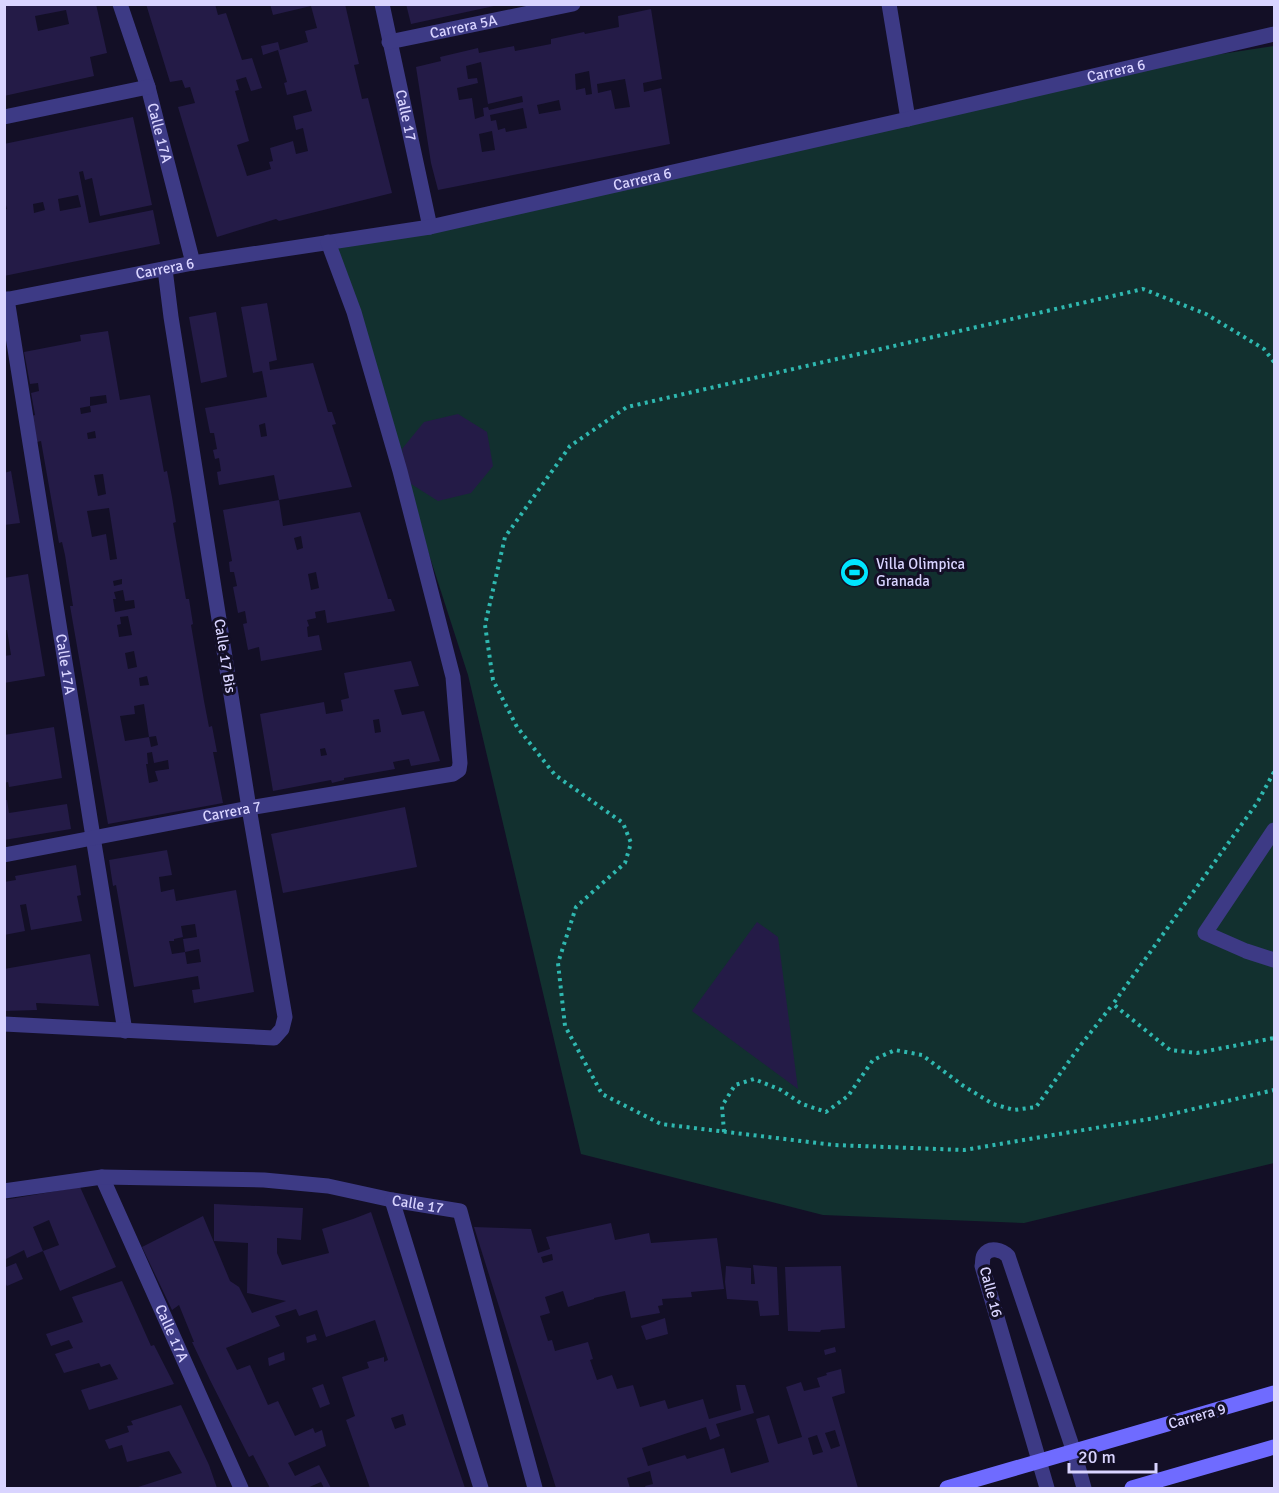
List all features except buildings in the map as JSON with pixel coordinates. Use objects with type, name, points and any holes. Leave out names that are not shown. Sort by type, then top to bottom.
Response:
[{"type":"street","name":"Calle 17A","points":[[120,4],[148,87],[193,262]]},
{"type":"street","name":"Calle 17","points":[[382,4],[430,227]]},
{"type":"street","name":"Carrera 5A","points":[[389,42],[573,4]]},
{"type":"street","points":[[889,4],[908,119]]},
{"type":"street","name":"Carrera 6","points":[[6,299],[193,262],[430,227],[1275,34]]},
{"type":"street","points":[[4,117],[148,87]]},
{"type":"street","name":"Carrera 7","points":[[4,855],[249,808],[453,774],[459,770],[453,677],[400,471],[354,312],[328,242]]},
{"type":"street","name":"Calle 17 Bis","points":[[125,1031],[274,1038],[282,1029],[285,1017],[249,808],[165,269]]},
{"type":"street","name":"Calle 17A","points":[[6,299],[125,1031]]},
{"type":"street","points":[[1275,830],[1205,933],[1246,951],[1275,960]]},
{"type":"street","points":[[4,1024],[125,1031]]},
{"type":"street","name":"Calle 17A","points":[[102,1177],[241,1488]]},
{"type":"street","points":[[4,1191],[102,1177],[264,1180],[328,1186],[392,1200]]},
{"type":"street","name":"Calle 17","points":[[481,1488],[392,1200],[460,1211],[535,1488]]},
{"type":"street","name":"Calle 16","points":[[1047,1488],[982,1266],[983,1256],[991,1251],[1000,1250],[1008,1256],[1084,1488]]},
{"type":"street","name":"Carrera 9","points":[[947,1488],[1275,1394]]},
{"type":"street","points":[[1132,1488],[1275,1447]]},
{"type":"path","points":[[1275,362],[1264,349],[1206,314],[1143,289],[627,407],[570,446],[505,537],[485,625],[493,680],[517,727],[555,775],[623,823],[631,843],[625,863],[576,907],[558,963],[565,1026],[602,1095],[661,1124],[834,1145],[964,1150],[1155,1118],[1275,1090]]},
{"type":"path","points":[[723,1132],[722,1106],[735,1085],[754,1079],[781,1090],[802,1104],[826,1112],[848,1096],[873,1060],[894,1050],[922,1056],[993,1104],[1014,1110],[1036,1107],[1113,1004]]},
{"type":"green space","name":"Villa Olimpica Granada","points":[[1274,46],[1274,1163],[1024,1223],[823,1215],[581,1154],[468,675],[330,243],[1149,65]]},
{"type":"place","name":"Villa Olimpica Granada","points":[[855,573]]}]
